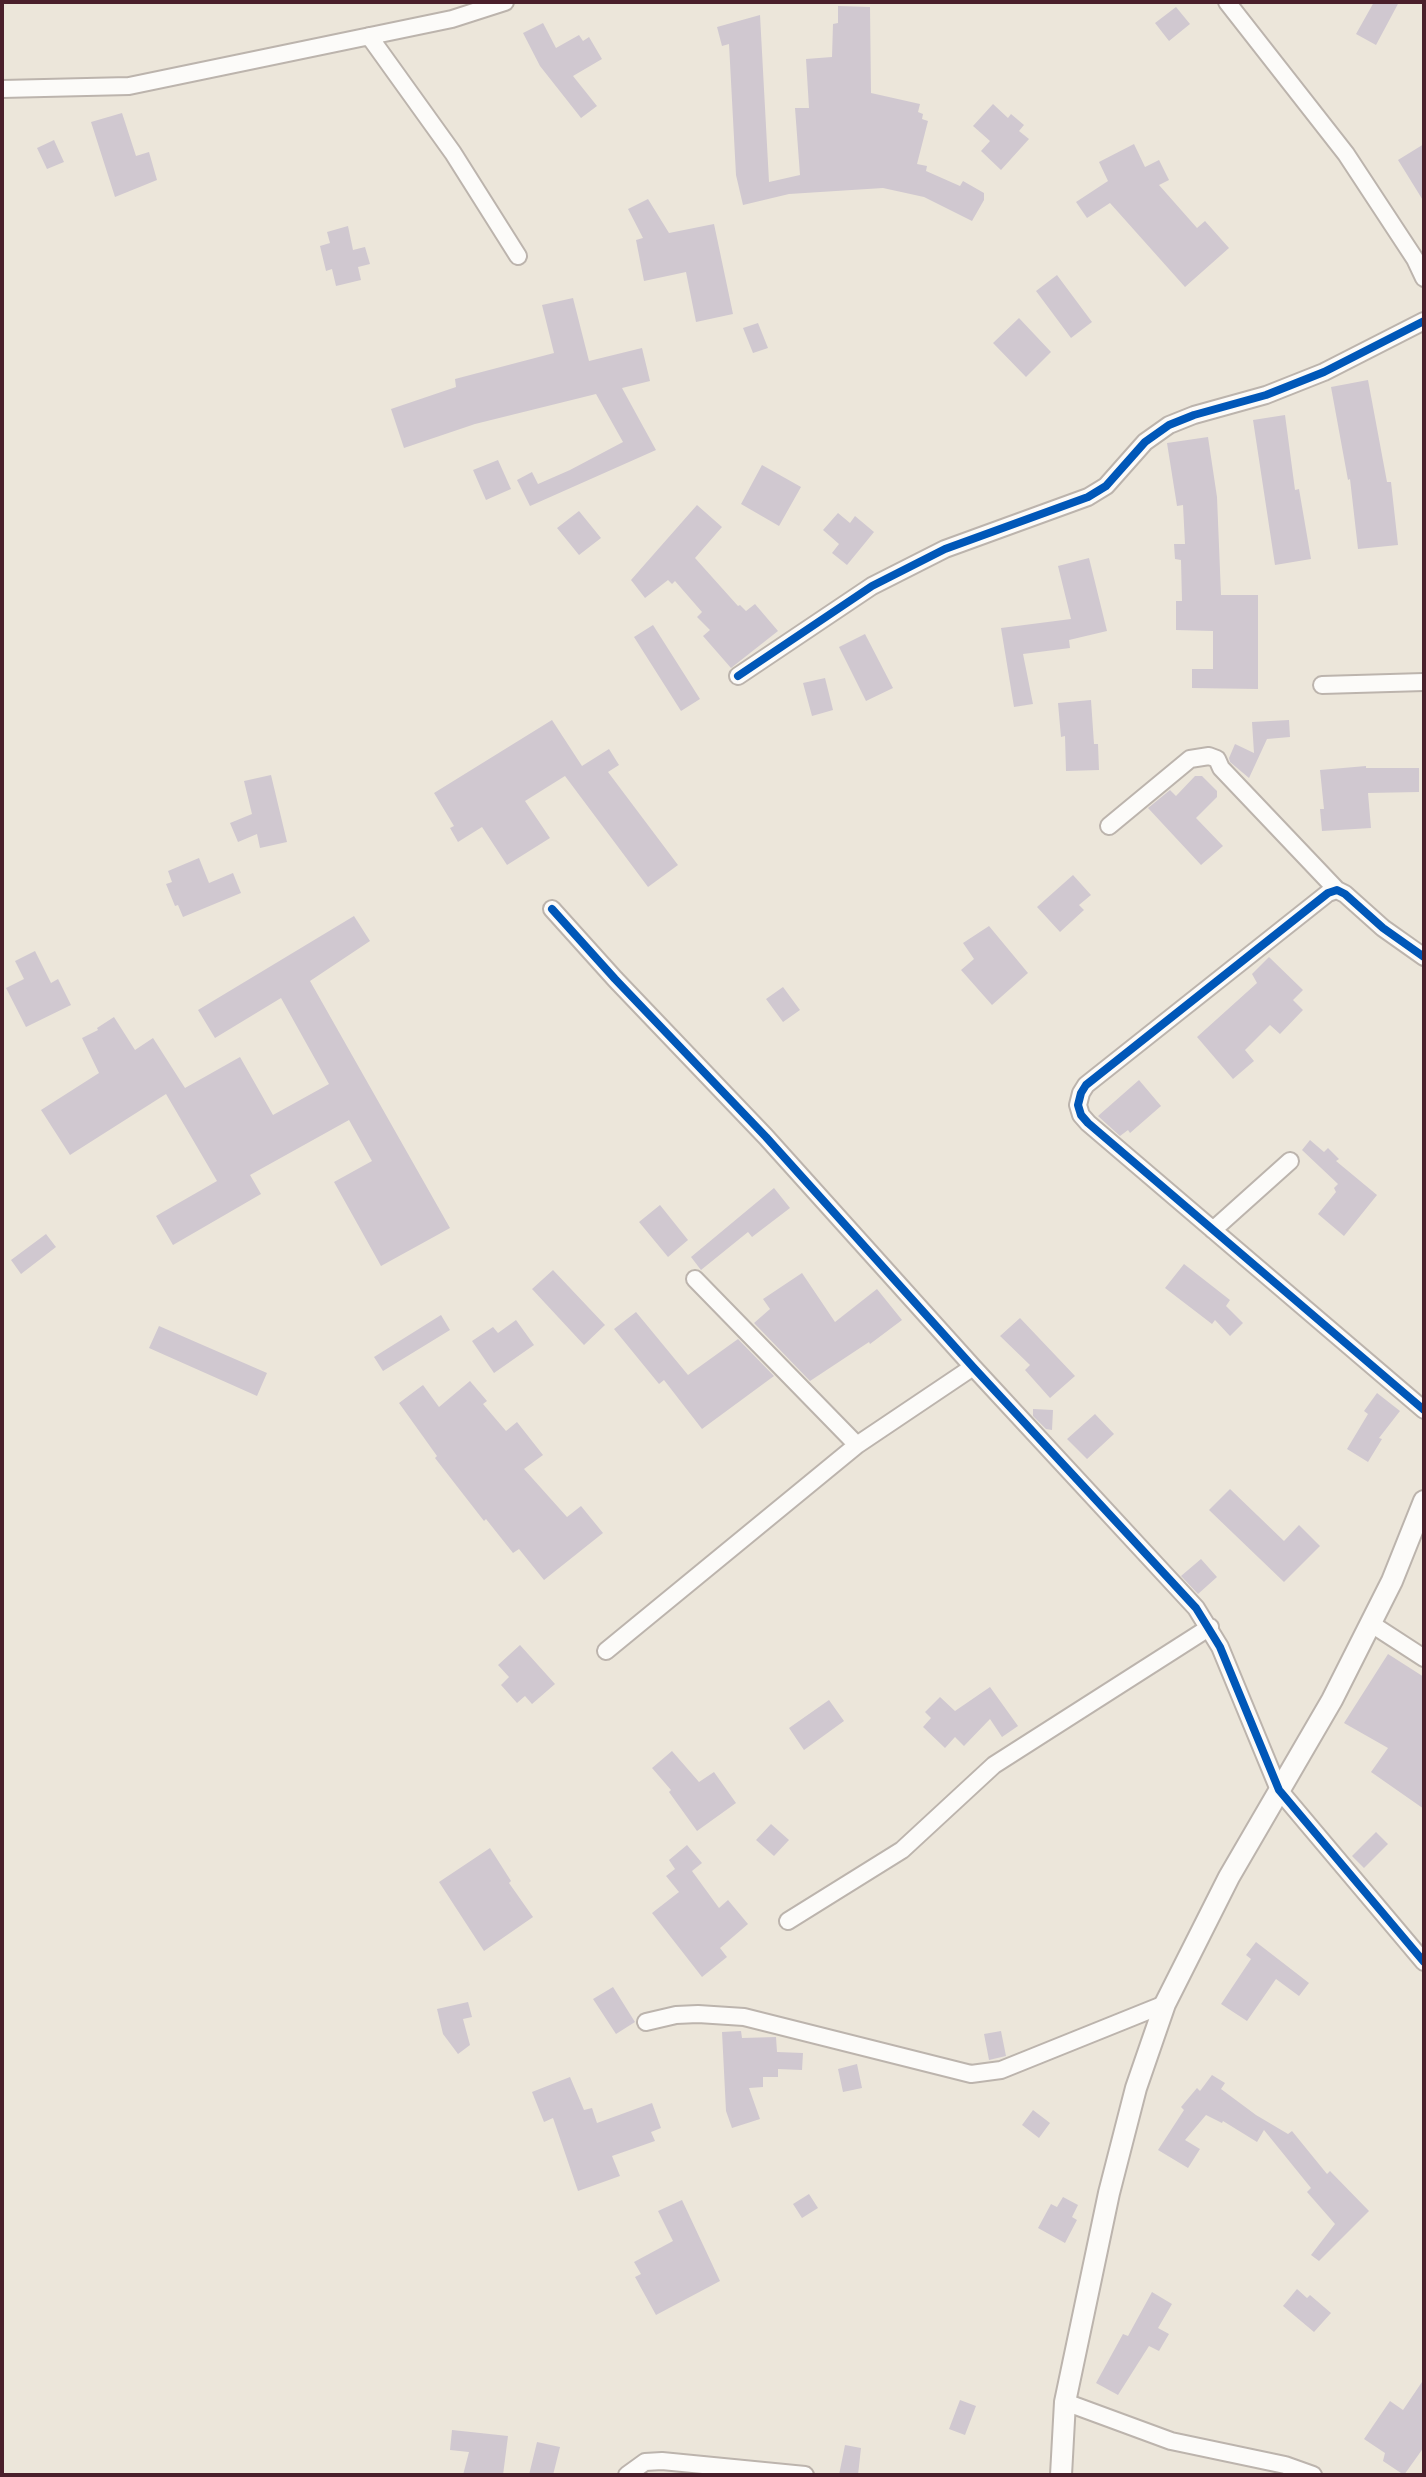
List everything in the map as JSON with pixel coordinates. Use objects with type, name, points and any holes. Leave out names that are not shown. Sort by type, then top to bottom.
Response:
[{"type":"street","points":[[2,89],[129,86],[452,19],[505,2]]},
{"type":"street","points":[[1227,2],[1346,154],[1415,259],[1424,278]]},
{"type":"street","points":[[369,36],[453,153],[518,256]]},
{"type":"street","points":[[738,676],[872,586],[945,549],[1088,497],[1106,486],[1145,442],[1169,425],[1266,395],[1324,372],[1424,321]]},
{"type":"street","points":[[1322,685],[1424,682]]},
{"type":"street","points":[[1109,826],[1190,759],[1209,756],[1217,759],[1221,768],[1337,890],[1424,957]]},
{"type":"street","points":[[1337,890],[1317,900],[1086,1085],[1078,1105],[1088,1123],[1424,1410]]},
{"type":"street","points":[[552,909],[766,1137],[1196,1608],[1210,1627],[1231,1671],[1279,1790],[1424,1962]]},
{"type":"street","points":[[1213,1230],[1290,1161]]},
{"type":"street","points":[[695,1279],[857,1445]]},
{"type":"street","points":[[606,1651],[857,1445],[973,1367]]},
{"type":"street","points":[[1061,2475],[1065,2402],[1109,2193],[1136,2088],[1165,2004],[1229,1877],[1332,1700],[1392,1581],[1424,1501]]},
{"type":"street","points":[[1370,1623],[1424,1658]]},
{"type":"street","points":[[788,1921],[902,1850],[994,1765],[1210,1627]]},
{"type":"street","points":[[646,2022],[676,2015],[744,2017],[971,2074],[1001,2070],[1165,2004]]},
{"type":"street","points":[[1065,2402],[1171,2441],[1285,2465],[1313,2475]]},
{"type":"street","points":[[627,2475],[645,2462],[662,2461],[805,2475]]},
{"type":"building","points":[[1374,2],[1399,2],[1376,45],[1356,34]]},
{"type":"building","points":[[838,6],[870,7],[871,93],[920,104],[918,112],[923,114],[922,119],[928,121],[917,164],[927,166],[926,171],[960,186],[963,181],[984,193],[984,200],[972,221],[924,197],[883,188],[789,194],[743,205],[736,175],[729,44],[722,46],[717,27],[760,15],[769,182],[800,175],[795,108],[809,108],[806,59],[832,57],[833,24],[838,23]]},
{"type":"building","points":[[1176,7],[1190,24],[1169,41],[1155,23]]},
{"type":"building","points":[[543,23],[556,48],[579,35],[583,41],[589,37],[602,59],[573,76],[597,106],[581,118],[540,66],[523,33]]},
{"type":"building","points":[[993,104],[1008,118],[1011,114],[1024,125],[1019,131],[1029,139],[1001,170],[981,151],[990,141],[973,126]]},
{"type":"building","points":[[122,113],[136,156],[149,152],[157,180],[115,197],[91,122]]},
{"type":"building","points":[[54,140],[64,162],[47,169],[37,148]]},
{"type":"building","points":[[1134,144],[1145,167],[1159,160],[1169,180],[1159,185],[1197,228],[1205,221],[1229,248],[1185,287],[1110,203],[1087,218],[1076,202],[1108,181],[1099,162]]},
{"type":"building","points":[[1424,144],[1424,202],[1398,160]]},
{"type":"building","points":[[648,199],[669,233],[714,224],[733,314],[696,322],[686,272],[644,281],[636,240],[643,238],[628,209]]},
{"type":"building","points":[[348,226],[353,250],[365,247],[370,264],[358,267],[361,280],[336,286],[332,269],[326,271],[320,246],[330,243],[327,232]]},
{"type":"building","points":[[1057,275],[1092,322],[1071,338],[1036,291]]},
{"type":"building","points":[[573,298],[589,361],[642,348],[650,381],[622,388],[656,450],[530,506],[517,480],[532,472],[538,484],[623,442],[596,394],[475,424],[404,448],[391,409],[456,387],[455,379],[554,353],[542,305]]},
{"type":"building","points":[[1019,318],[1051,352],[1026,377],[993,343]]},
{"type":"building","points":[[758,323],[768,348],[753,353],[743,328]]},
{"type":"building","points":[[1368,380],[1387,482],[1391,482],[1398,545],[1358,549],[1350,479],[1331,387]]},
{"type":"building","points":[[1285,415],[1295,490],[1299,489],[1311,559],[1275,565],[1253,420]]},
{"type":"building","points":[[1208,437],[1217,497],[1221,595],[1258,595],[1258,689],[1192,688],[1192,669],[1213,669],[1213,631],[1176,630],[1176,601],[1182,601],[1181,560],[1175,559],[1174,544],[1185,544],[1183,505],[1177,506],[1167,443]]},
{"type":"building","points":[[498,460],[511,489],[486,500],[473,470]]},
{"type":"building","points":[[762,465],[801,487],[779,526],[741,504]]},
{"type":"building","points":[[697,505],[722,527],[695,558],[738,606],[746,611],[755,604],[778,631],[731,668],[703,636],[710,630],[697,617],[702,612],[675,581],[672,584],[668,580],[645,598],[631,580]]},
{"type":"building","points":[[579,511],[601,538],[579,555],[557,528]]},
{"type":"building","points":[[838,513],[850,523],[855,516],[874,532],[847,565],[832,553],[839,544],[823,530]]},
{"type":"building","points":[[1089,558],[1107,631],[1069,640],[1070,648],[1023,654],[1033,704],[1014,707],[1001,628],[1071,619],[1058,566]]},
{"type":"building","points":[[653,625],[700,699],[681,711],[634,637]]},
{"type":"building","points":[[865,634],[893,688],[866,701],[839,647]]},
{"type":"building","points":[[825,678],[833,710],[812,716],[803,683]]},
{"type":"building","points":[[1091,700],[1099,770],[1066,771],[1065,736],[1061,737],[1058,703]]},
{"type":"building","points":[[552,720],[582,766],[609,749],[619,765],[608,772],[678,865],[648,887],[565,776],[525,801],[550,838],[507,865],[482,827],[458,842],[450,828],[454,826],[434,793]]},
{"type":"building","points":[[1289,720],[1290,737],[1267,739],[1249,778],[1230,762],[1235,744],[1254,753],[1252,722]]},
{"type":"building","points":[[1366,766],[1419,768],[1419,792],[1368,793],[1371,828],[1322,831],[1320,809],[1324,809],[1320,770]]},
{"type":"building","points":[[271,775],[287,842],[260,848],[257,834],[238,842],[230,823],[252,814],[244,781]]},
{"type":"building","points":[[1195,776],[1202,776],[1217,791],[1217,797],[1196,818],[1223,846],[1201,865],[1148,808],[1170,790],[1176,796]]},
{"type":"building","points":[[199,858],[209,883],[233,873],[241,893],[183,917],[166,884],[172,882],[168,871]]},
{"type":"building","points":[[1073,875],[1091,895],[1079,905],[1084,910],[1060,932],[1037,907]]},
{"type":"building","points":[[354,916],[370,941],[310,981],[450,1228],[381,1266],[334,1182],[372,1161],[349,1120],[250,1175],[261,1194],[173,1245],[156,1216],[217,1181],[166,1094],[70,1155],[41,1110],[99,1073],[82,1038],[114,1017],[135,1050],[153,1038],[185,1088],[240,1057],[273,1115],[329,1084],[281,998],[215,1038],[198,1010]]},
{"type":"building","points":[[989,926],[1028,973],[992,1005],[961,970],[974,959],[963,943]]},
{"type":"building","points":[[35,951],[51,983],[58,979],[71,1005],[26,1027],[6,988],[24,979],[15,961]]},
{"type":"building","points":[[1269,957],[1303,990],[1293,1000],[1303,1010],[1280,1034],[1270,1025],[1245,1050],[1254,1061],[1233,1079],[1197,1037],[1257,983],[1252,974]]},
{"type":"building","points":[[783,987],[800,1010],[783,1022],[766,999]]},
{"type":"building","points":[[1139,1080],[1161,1106],[1130,1133],[1128,1130],[1120,1136],[1098,1116]]},
{"type":"building","points":[[1310,1140],[1324,1152],[1328,1148],[1339,1159],[1336,1161],[1377,1195],[1344,1236],[1318,1214],[1336,1192],[1334,1188],[1338,1184],[1302,1150]]},
{"type":"building","points":[[774,1188],[790,1208],[752,1237],[748,1232],[701,1270],[691,1257]]},
{"type":"building","points":[[660,1205],[688,1240],[668,1257],[639,1222]]},
{"type":"building","points":[[46,1234],[56,1247],[21,1274],[11,1260]]},
{"type":"building","points":[[1184,1264],[1230,1300],[1226,1306],[1243,1323],[1230,1336],[1215,1320],[1212,1324],[1165,1288]]},
{"type":"building","points":[[553,1270],[605,1325],[584,1345],[532,1289]]},
{"type":"building","points":[[802,1273],[835,1322],[877,1289],[902,1320],[810,1381],[754,1323],[770,1309],[763,1299]]},
{"type":"building","points":[[636,1312],[688,1375],[738,1339],[774,1376],[702,1429],[664,1380],[659,1384],[614,1329]]},
{"type":"building","points":[[441,1315],[450,1330],[383,1371],[374,1357]]},
{"type":"building","points":[[1020,1318],[1075,1376],[1050,1398],[1025,1370],[1030,1365],[1000,1336]]},
{"type":"building","points":[[516,1320],[534,1345],[494,1373],[472,1341],[493,1327],[498,1333]]},
{"type":"building","points":[[159,1326],[267,1373],[257,1396],[149,1348]]},
{"type":"building","points":[[470,1381],[487,1401],[483,1404],[506,1431],[517,1422],[543,1455],[524,1469],[567,1517],[581,1506],[603,1533],[544,1580],[519,1549],[513,1553],[486,1519],[484,1521],[435,1458],[437,1456],[399,1403],[423,1385],[439,1407]]},
{"type":"building","points":[[1377,1393],[1400,1411],[1379,1438],[1382,1439],[1368,1462],[1347,1449],[1368,1414],[1364,1411]]},
{"type":"building","points":[[1033,1409],[1053,1410],[1052,1430],[1046,1429],[1033,1416]]},
{"type":"building","points":[[1095,1414],[1114,1434],[1087,1459],[1067,1439]]},
{"type":"building","points":[[1230,1489],[1284,1541],[1299,1525],[1320,1546],[1284,1582],[1209,1510]]},
{"type":"building","points":[[1201,1559],[1217,1577],[1198,1594],[1181,1576]]},
{"type":"building","points":[[520,1645],[555,1684],[532,1704],[525,1696],[517,1703],[501,1685],[509,1677],[498,1665]]},
{"type":"building","points":[[1388,1654],[1424,1677],[1424,1809],[1371,1772],[1388,1748],[1344,1723]]},
{"type":"building","points":[[990,1687],[1018,1726],[1002,1737],[990,1719],[964,1746],[955,1737],[945,1748],[923,1727],[931,1718],[925,1712],[940,1697],[955,1711]]},
{"type":"building","points":[[829,1700],[844,1721],[804,1750],[789,1728]]},
{"type":"building","points":[[672,1751],[699,1782],[714,1772],[736,1803],[697,1831],[669,1792],[671,1790],[652,1768]]},
{"type":"building","points":[[771,1824],[789,1840],[774,1856],[756,1840]]},
{"type":"building","points":[[1376,1832],[1388,1844],[1364,1868],[1352,1856]]},
{"type":"building","points":[[687,1845],[702,1863],[692,1871],[719,1908],[728,1900],[748,1924],[720,1948],[727,1957],[702,1977],[652,1913],[679,1892],[666,1876],[675,1869],[669,1860]]},
{"type":"building","points":[[490,1848],[533,1917],[484,1951],[439,1882]]},
{"type":"building","points":[[1256,1942],[1309,1983],[1299,1996],[1276,1979],[1247,2021],[1221,2004],[1251,1959],[1246,1955]]},
{"type":"building","points":[[613,1987],[635,2022],[616,2034],[593,1999]]},
{"type":"building","points":[[468,2002],[472,2017],[463,2019],[470,2045],[458,2054],[443,2034],[437,2009]]},
{"type":"building","points":[[741,2031],[742,2038],[776,2037],[777,2052],[803,2053],[802,2070],[778,2069],[778,2077],[763,2077],[763,2087],[749,2088],[760,2119],[732,2128],[726,2111],[722,2032]]},
{"type":"building","points":[[1001,2031],[1006,2056],[989,2060],[984,2034]]},
{"type":"building","points":[[857,2064],[862,2088],[843,2092],[838,2069]]},
{"type":"building","points":[[1212,2075],[1225,2083],[1221,2089],[1256,2115],[1288,2134],[1292,2131],[1327,2174],[1330,2171],[1369,2211],[1319,2261],[1311,2255],[1335,2224],[1307,2192],[1311,2188],[1264,2130],[1257,2142],[1223,2121],[1206,2115],[1185,2140],[1200,2149],[1188,2168],[1158,2150],[1184,2110],[1181,2107],[1197,2088],[1200,2091]]},
{"type":"building","points":[[570,2077],[584,2110],[592,2108],[597,2123],[652,2103],[661,2128],[651,2132],[655,2141],[612,2156],[620,2176],[578,2191],[553,2118],[544,2122],[532,2092]]},
{"type":"building","points":[[1033,2110],[1050,2123],[1039,2138],[1022,2125]]},
{"type":"building","points":[[809,2194],[818,2208],[802,2218],[793,2204]]},
{"type":"building","points":[[1063,2197],[1078,2205],[1072,2217],[1077,2220],[1065,2243],[1038,2228],[1051,2204],[1057,2207]]},
{"type":"building","points":[[682,2200],[720,2281],[656,2315],[635,2277],[641,2274],[634,2262],[673,2241],[658,2211]]},
{"type":"building","points":[[1297,2289],[1307,2298],[1310,2295],[1331,2313],[1314,2332],[1283,2306]]},
{"type":"building","points":[[1152,2292],[1172,2304],[1158,2328],[1169,2334],[1159,2351],[1149,2346],[1118,2395],[1096,2383],[1123,2334],[1128,2336]]},
{"type":"building","points":[[1424,2379],[1424,2447],[1404,2475],[1383,2461],[1385,2453],[1364,2439],[1390,2401],[1403,2410]]},
{"type":"building","points":[[960,2400],[976,2406],[965,2435],[949,2429]]},
{"type":"building","points":[[452,2430],[508,2436],[503,2475],[463,2475],[469,2452],[450,2450]]},
{"type":"building","points":[[537,2442],[560,2447],[553,2475],[529,2475]]},
{"type":"building","points":[[845,2445],[861,2448],[858,2475],[839,2475]]},
{"type":"cycle path","points":[[738,676],[872,586],[945,549],[1088,497],[1106,486],[1145,442],[1169,425],[1266,395],[1324,372],[1424,321]]},
{"type":"cycle path","points":[[1424,957],[1383,928],[1345,894],[1337,890],[1328,893],[1086,1085],[1078,1105],[1088,1123],[1424,1410]]},
{"type":"cycle path","points":[[552,909],[766,1137],[1196,1608],[1220,1647],[1279,1790],[1424,1962]]}]
